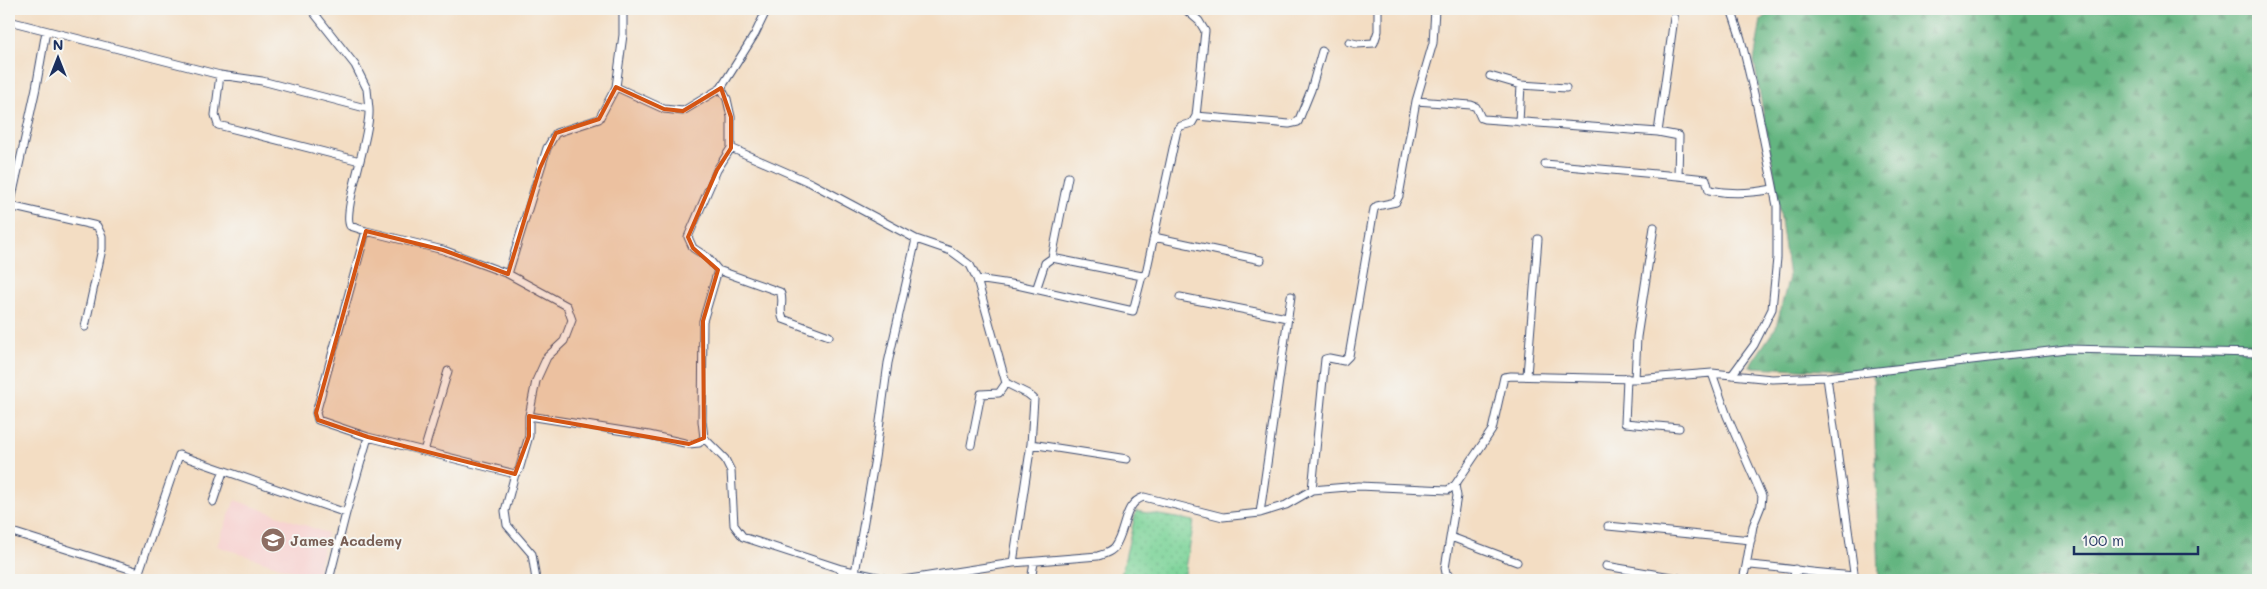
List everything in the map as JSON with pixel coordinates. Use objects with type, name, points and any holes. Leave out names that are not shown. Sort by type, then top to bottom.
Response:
[{"type":"street","points":[[311,9],[355,65],[367,88],[369,110],[367,130],[348,222],[350,226],[443,250],[508,274],[567,306],[571,314],[572,320],[564,341],[547,357],[536,381],[529,416],[527,442],[518,470],[514,474],[505,511],[507,525],[513,533],[521,538],[532,554],[534,580]]},
{"type":"street","points":[[508,274],[546,148],[556,133],[598,119],[616,87],[623,35],[624,9]]},
{"type":"street","points":[[616,87],[664,109],[684,111],[721,88],[755,34],[766,9]]},
{"type":"street","points":[[977,279],[1133,311],[1142,276],[1146,273],[1177,130],[1181,126],[1192,123],[1196,116],[1205,31],[1200,22],[1185,9]]},
{"type":"street","points":[[1349,42],[1357,44],[1374,43],[1378,31],[1378,9]]},
{"type":"street","points":[[1312,490],[1325,360],[1328,358],[1344,362],[1349,356],[1372,216],[1377,206],[1396,202],[1399,196],[1416,101],[1432,43],[1435,9]]},
{"type":"street","points":[[1730,9],[1741,40],[1777,206],[1777,258],[1772,309],[1754,345],[1732,376]]},
{"type":"street","points":[[1658,132],[1674,18]]},
{"type":"street","points":[[9,20],[220,75],[262,81],[369,110]]},
{"type":"street","points":[[46,30],[36,88],[10,206],[97,226],[102,236],[102,249],[85,327]]},
{"type":"street","points":[[1196,116],[1289,124],[1298,122],[1311,90],[1322,51]]},
{"type":"street","points":[[220,75],[216,115],[218,125],[360,161]]},
{"type":"street","points":[[1490,76],[1521,85],[1566,88]]},
{"type":"street","points":[[1519,122],[1521,85]]},
{"type":"street","points":[[721,88],[727,99],[731,117],[731,148],[717,170],[688,237],[693,248],[707,256],[718,270],[780,292],[782,319],[829,336]]},
{"type":"street","points":[[1416,101],[1471,105],[1476,107],[1481,118],[1484,119],[1658,132],[1679,136],[1678,176]]},
{"type":"street","points":[[731,148],[811,183],[916,239],[951,251],[970,265],[977,279],[1006,383],[1034,399],[1031,444],[1013,563]]},
{"type":"street","points":[[1545,164],[1706,179],[1709,190],[1717,192],[1760,192],[1773,188]]},
{"type":"street","points":[[1036,290],[1045,263],[1052,258],[1068,177]]},
{"type":"street","points":[[1654,227],[1625,423],[1679,428]]},
{"type":"street","points":[[366,231],[316,413],[318,420],[368,437],[514,474]]},
{"type":"street","points":[[1154,237],[1261,260]]},
{"type":"street","points":[[855,573],[875,458],[888,363],[916,239]]},
{"type":"street","points":[[1527,374],[1538,239]]},
{"type":"street","points":[[1052,258],[1142,276]]},
{"type":"street","points":[[718,270],[703,321],[702,421],[704,438],[724,459],[731,471],[734,525],[743,538],[855,573],[891,580]]},
{"type":"street","points":[[1260,513],[1291,296]]},
{"type":"street","points":[[1180,297],[1287,318]]},
{"type":"street","points":[[903,580],[1013,563],[1098,556],[1108,553],[1115,547],[1131,505],[1137,499],[1144,497],[1223,517],[1260,513],[1286,505],[1312,490],[1359,486],[1448,490],[1455,485],[1492,430],[1504,377],[1527,374],[1631,379],[1712,373],[1772,379],[1827,377],[2066,349],[2258,353]]},
{"type":"street","points":[[424,451],[448,371]]},
{"type":"street","points":[[1712,373],[1727,416],[1762,496],[1743,580]]},
{"type":"street","points":[[1746,566],[1794,569],[1814,574],[1855,578],[1827,377]]},
{"type":"street","points":[[971,445],[981,394],[998,393],[1006,383]]},
{"type":"street","points":[[529,416],[649,435],[689,444],[699,443],[704,438]]},
{"type":"street","points":[[329,580],[368,437]]},
{"type":"street","points":[[1031,444],[1127,460]]},
{"type":"street","points":[[137,580],[179,455],[223,472],[346,513]]},
{"type":"street","points":[[213,502],[223,472]]},
{"type":"street","points":[[1455,485],[1458,496],[1445,568],[1446,573],[1455,580]]},
{"type":"street","points":[[1608,526],[1751,540]]},
{"type":"street","points":[[9,531],[139,572]]},
{"type":"street","points":[[1451,537],[1517,562]]},
{"type":"street","points":[[1031,580],[1034,562]]},
{"type":"street","points":[[1606,566],[1689,580]]},
{"type":"street","points":[[841,569],[843,580]]},
{"type":"street","points":[[1794,569],[1794,580]]},
{"type":"highlighted area","points":[[616,87],[664,109],[683,111],[721,88],[731,117],[731,148],[717,170],[688,237],[693,248],[718,270],[703,321],[704,438],[689,444],[529,416],[529,436],[515,474],[368,437],[318,420],[316,413],[366,231],[443,250],[508,274],[540,168],[556,133],[599,119]]},
{"type":"shaded area","name":"James Academy","points":[[235,500],[327,533],[316,579],[217,546]]},
{"type":"green space","points":[[1775,9],[2258,9],[2258,580],[1879,580],[1873,372],[1749,367],[1776,327],[1789,277],[1776,184],[1754,61],[1761,20]]},
{"type":"green space","points":[[1136,511],[1194,521],[1184,580],[1120,580]]},
{"type":"place","name":"James Academy","points":[[273,540]]}]
